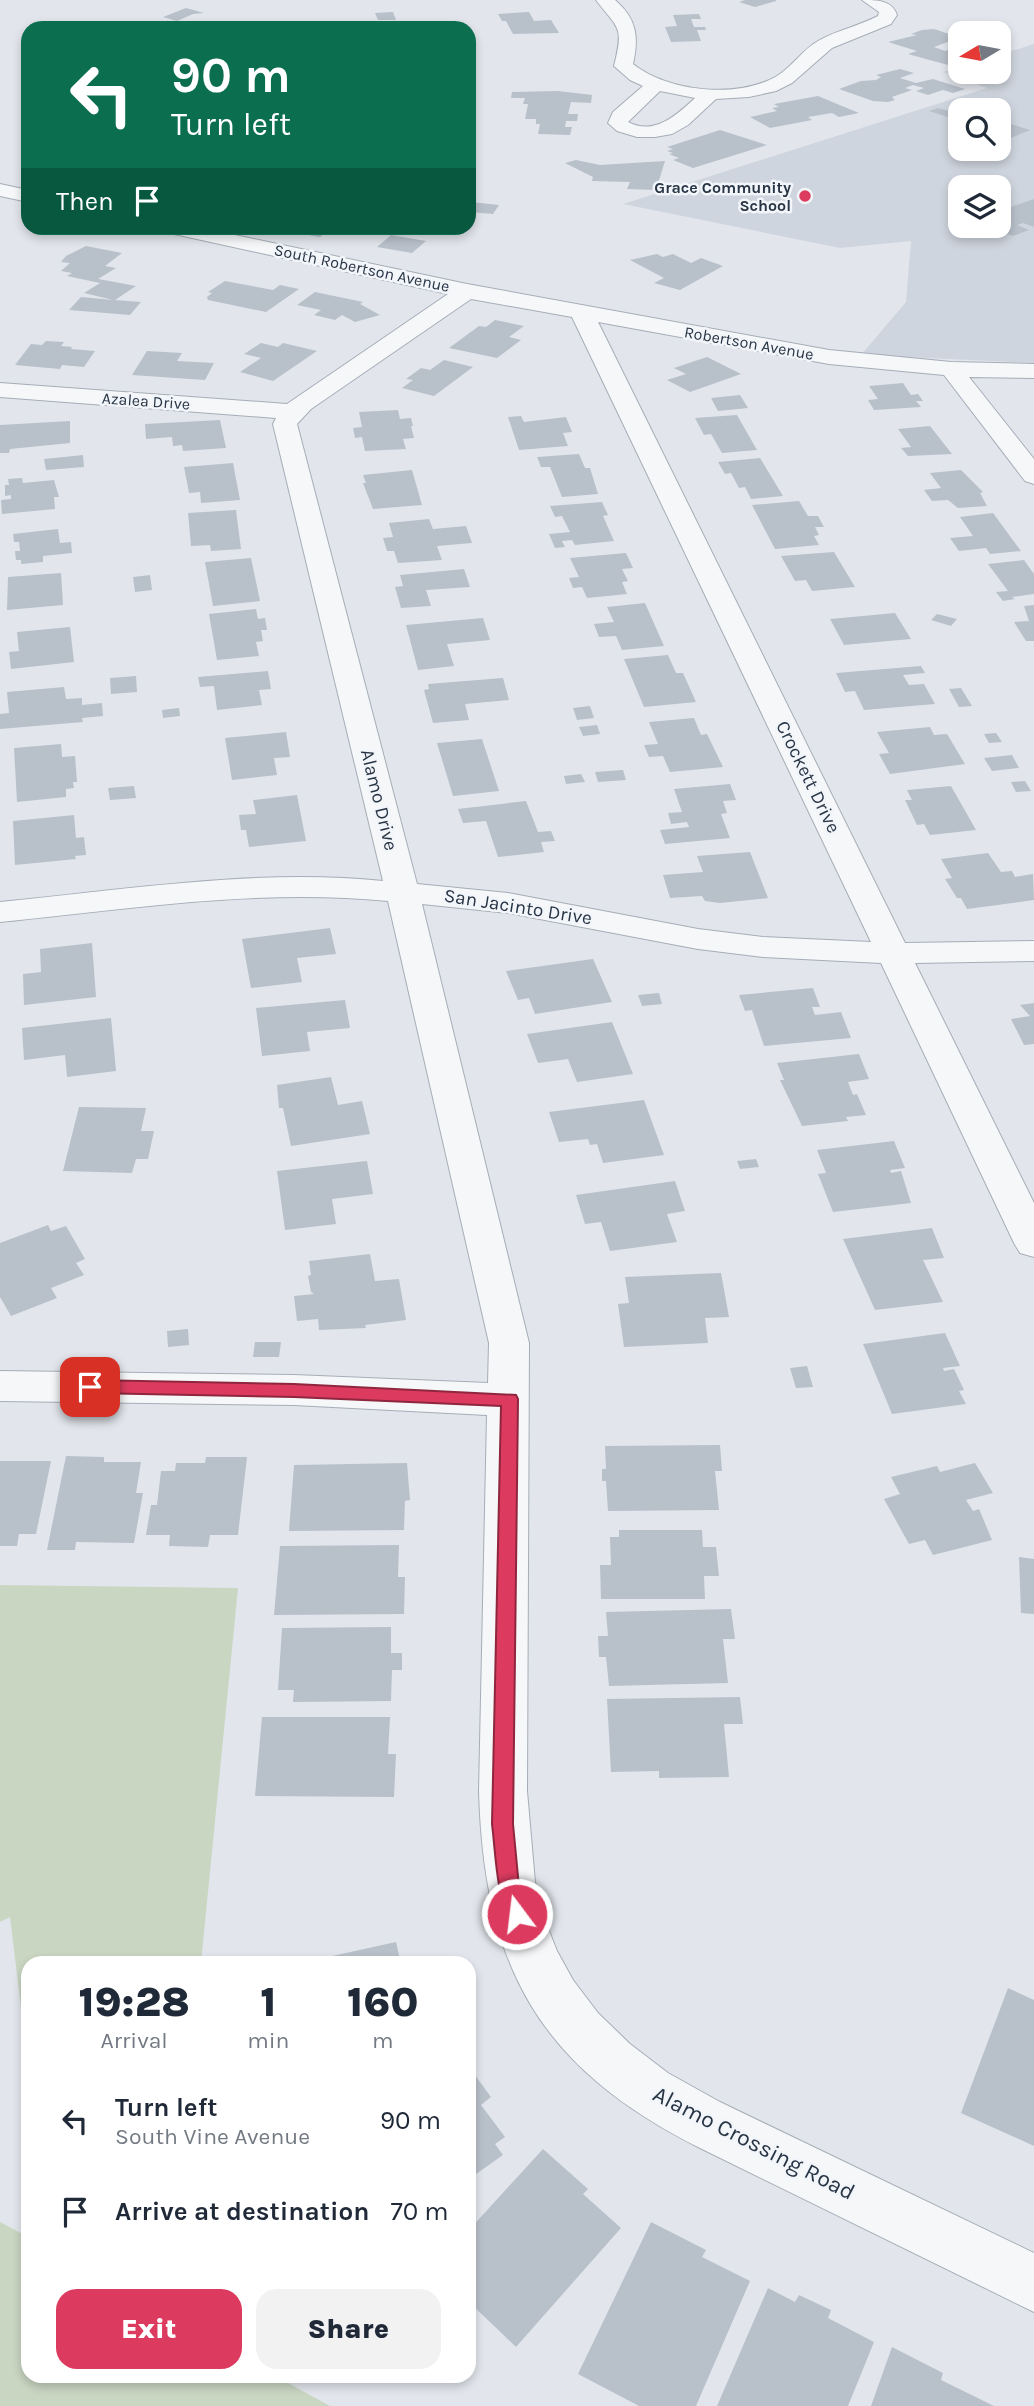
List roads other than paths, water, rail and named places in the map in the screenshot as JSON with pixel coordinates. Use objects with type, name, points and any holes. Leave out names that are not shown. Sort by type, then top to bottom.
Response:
[{"type":"street","points":[[605,0],[618,10],[627,24],[629,38],[623,66],[631,76],[655,86],[710,94],[760,89],[784,80],[813,51],[885,20],[887,10],[871,0]]},
{"type":"street","points":[[655,86],[620,116],[618,123],[622,127],[639,131],[671,129],[710,94]]},
{"type":"street","points":[[0,190],[21,194]]},
{"type":"street","name":"South Robertson Avenue","points":[[226,235],[467,291]]},
{"type":"street","points":[[293,412],[467,291]]},
{"type":"street","name":"Robertson Avenue","points":[[467,291],[829,357],[951,369],[1034,371]]},
{"type":"street","name":"Crockett Drive","points":[[581,312],[1034,1243]]},
{"type":"street","points":[[951,369],[1034,476]]},
{"type":"street","name":"Azalea Drive","points":[[0,390],[293,412]]},
{"type":"street","name":"Alamo Drive","points":[[293,412],[285,424],[285,431],[402,891],[505,1315],[509,1343],[509,1399]]},
{"type":"street","name":"San Jacinto Drive","points":[[0,912],[221,890],[312,887],[402,891],[508,902],[727,943],[798,950],[894,953],[1034,951]]},
{"type":"street","points":[[0,1386],[294,1390],[509,1399]]},
{"type":"street","name":"Alamo Crossing Road","points":[[509,1399],[504,1846],[509,1887],[517,1914],[528,1947],[551,1992],[597,2049],[650,2091],[680,2109],[1034,2283]]},
{"type":"place","name":"Grace Community School","points":[[805,196]]}]
